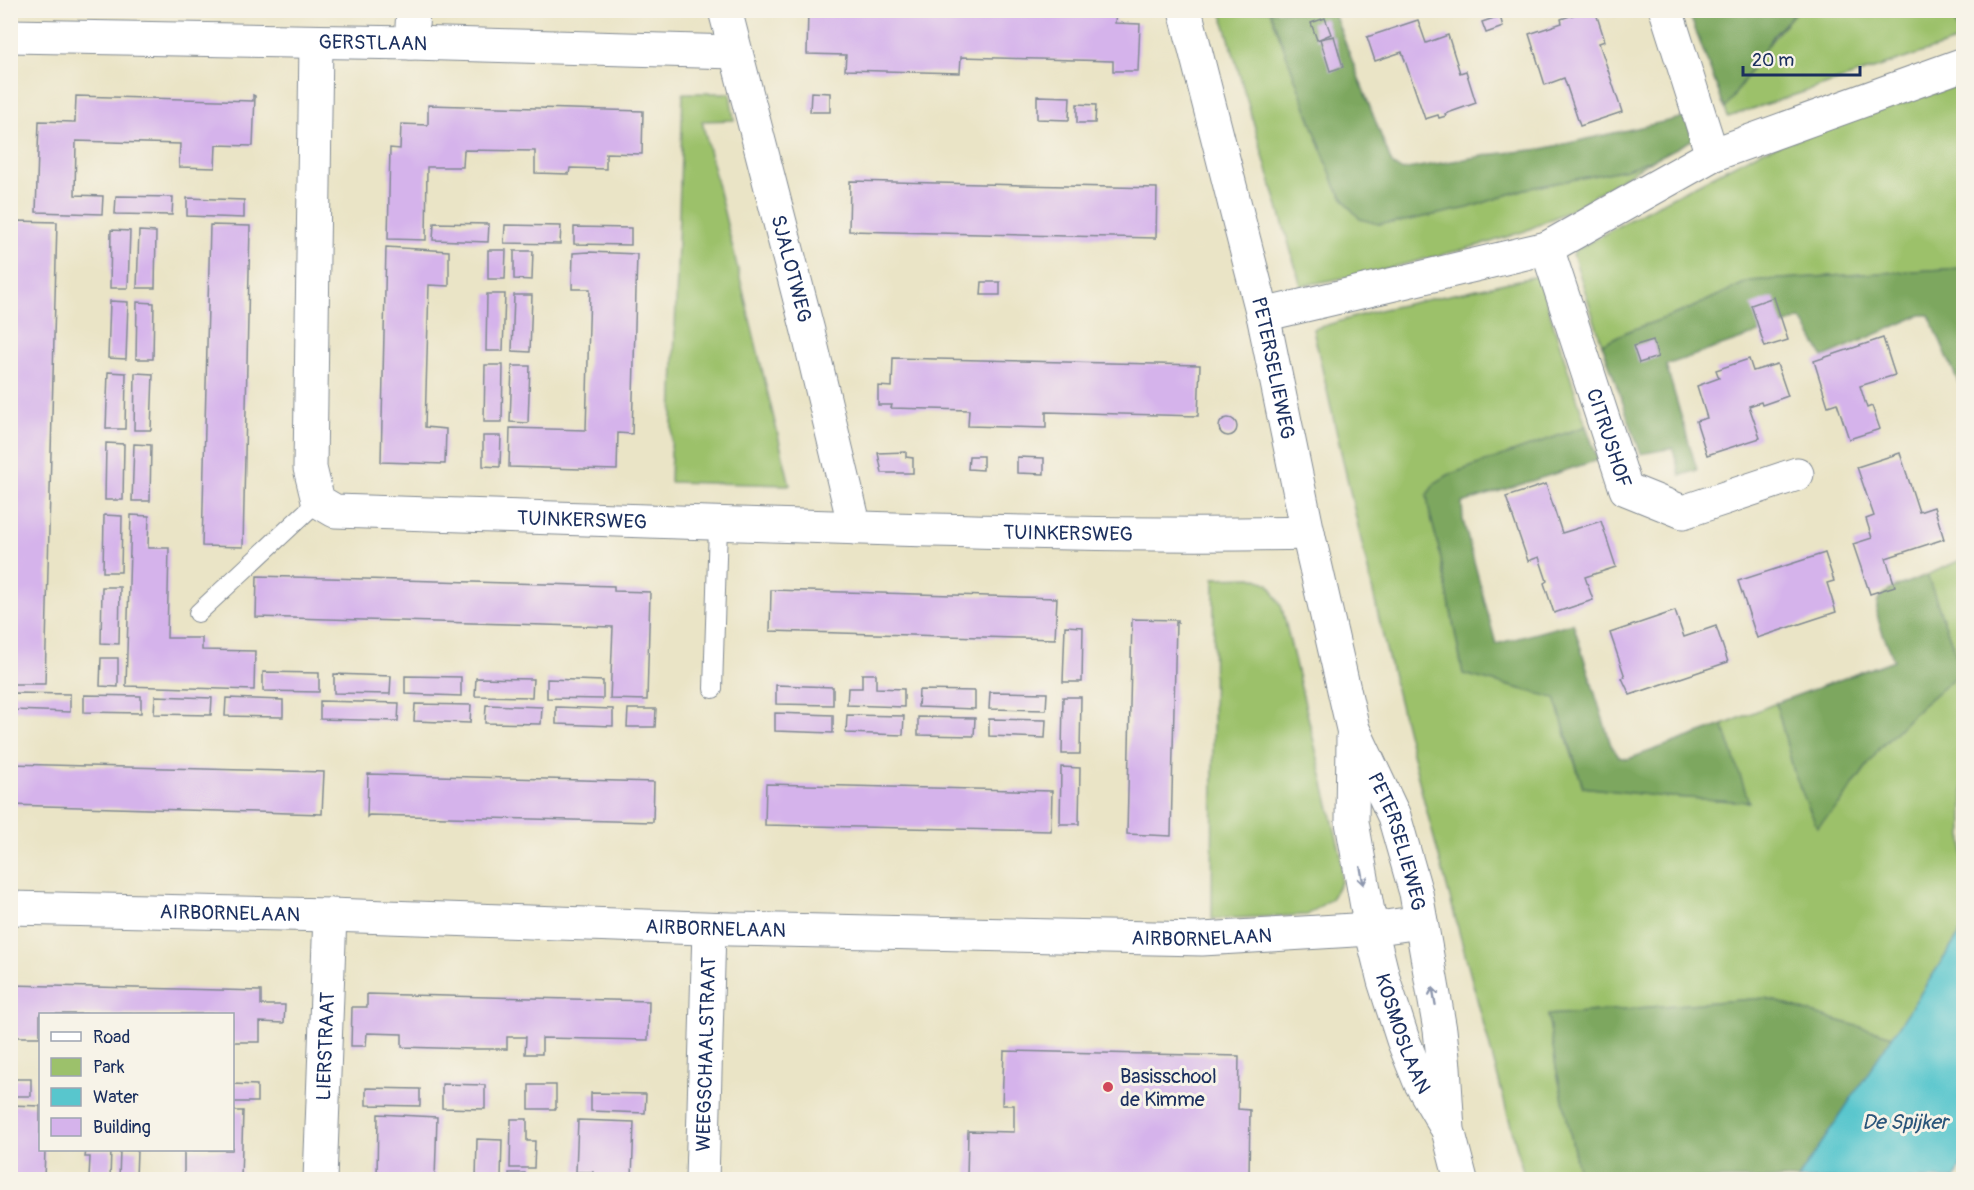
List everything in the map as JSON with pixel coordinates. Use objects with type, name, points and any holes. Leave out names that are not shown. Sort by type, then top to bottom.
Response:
[{"type":"street","points":[[411,43],[413,10]]},
{"type":"street","name":"SJALOTWEG","points":[[725,10],[806,320],[855,528]]},
{"type":"street","name":"PETERSELIEWEG","points":[[1185,10],[1263,315],[1308,533],[1353,729],[1394,816],[1416,893],[1421,922]]},
{"type":"street","points":[[1666,10],[1713,155]]},
{"type":"street","name":"GERSTLAAN","points":[[10,36],[411,43],[735,52]]},
{"type":"street","points":[[316,43],[310,468],[318,501]]},
{"type":"street","points":[[1263,315],[1547,248],[1713,155],[1964,64]]},
{"type":"street","name":"CITRUSHOF","points":[[1547,248],[1626,489],[1683,512],[1797,474]]},
{"type":"street","name":"TUINKERSWEG","points":[[318,501],[335,511],[718,525],[1204,536],[1308,533]]},
{"type":"street","name":"PETERSELIEWEG","points":[[1353,729],[1352,822],[1371,929]]},
{"type":"street","name":"AIRBORNELAAN","points":[[10,908],[330,915],[709,929],[1202,939],[1371,929],[1421,922]]},
{"type":"street","name":"LIERSTRAAT","points":[[320,1179],[330,915]]},
{"type":"street","name":"KOSMOSLAAN","points":[[1421,922],[1444,1067],[1448,1131],[1461,1179]]},
{"type":"street","name":"WEEGSCHAALSTRAAT","points":[[702,1179],[709,929]]},
{"type":"street","name":"KOSMOSLAAN","points":[[1371,929],[1384,981],[1403,1040],[1420,1082],[1448,1131]]},
{"type":"lane","points":[[198,613],[318,501]]},
{"type":"lane","points":[[713,689],[718,525]]},
{"type":"green space","points":[[1221,11],[1270,11],[1336,188],[1378,224],[1468,208],[1525,189],[1627,169],[1655,158],[1569,211],[1525,231],[1488,243],[1374,272],[1301,286]]},
{"type":"green space","points":[[1270,11],[1333,11],[1392,164],[1401,170],[1494,154],[1542,149],[1685,117],[1694,139],[1663,155],[1627,169],[1525,189],[1468,208],[1399,222],[1378,224],[1360,219],[1336,188]]},
{"type":"green space","points":[[1695,11],[1797,11],[1774,35],[1725,109],[1689,13]]},
{"type":"green space","points":[[1797,11],[1950,11],[1961,40],[1728,117],[1725,109],[1768,46]]},
{"type":"green space","points":[[1950,11],[1963,11],[1963,39],[1961,40]]},
{"type":"green space","points":[[1963,83],[1963,268],[1749,281],[1687,310],[1626,332],[1602,344],[1573,254],[1579,248],[1759,152]]},
{"type":"green space","points":[[683,93],[730,93],[734,120],[702,121],[790,485],[670,482]]},
{"type":"green space","points":[[1963,268],[1963,393],[1929,315],[1921,315],[1823,357],[1800,319],[1666,365],[1697,470],[1680,476],[1673,448],[1641,454],[1602,344],[1626,332],[1687,310],[1749,281]]},
{"type":"green space","points":[[1538,276],[1586,426],[1448,475],[1429,510],[1439,549],[1463,674],[1556,698],[1583,787],[1657,796],[1748,802],[1723,725],[1776,703],[1795,776],[1839,805],[1880,748],[1919,708],[1962,671],[1927,575],[1963,559],[1963,929],[1893,1036],[1766,998],[1548,1015],[1556,1067],[1580,1179],[1525,1179],[1385,645],[1313,329],[1379,310]]},
{"type":"green space","points":[[1586,426],[1598,460],[1462,503],[1463,520],[1496,644],[1573,623],[1611,745],[1619,757],[1628,759],[1723,725],[1749,802],[1657,796],[1583,787],[1555,698],[1463,674],[1427,495],[1435,483],[1448,475]]},
{"type":"green space","points":[[1927,575],[1962,671],[1919,708],[1880,748],[1839,805],[1817,827],[1795,776],[1776,703],[1894,660],[1880,626],[1878,600],[1893,588]]},
{"type":"green space","points":[[1252,577],[1269,584],[1282,608],[1341,855],[1341,882],[1331,899],[1307,915],[1212,919],[1214,578]]},
{"type":"green space","points":[[1766,998],[1893,1036],[1798,1179],[1580,1179],[1556,1067],[1548,1015]]},
{"type":"water","name":"De Spijker","points":[[1963,929],[1964,1158],[1955,1179],[1798,1179]]},
{"type":"building","points":[[808,10],[1116,10],[1115,23],[1140,24],[1138,71],[1113,71],[1113,61],[961,57],[960,73],[845,70],[846,55],[807,54]]},
{"type":"building","points":[[1587,10],[1595,10],[1605,41],[1599,43],[1622,112],[1580,126],[1564,78],[1545,85],[1529,34],[1562,23],[1561,19]]},
{"type":"building","points":[[1500,16],[1503,27],[1486,33],[1482,22]]},
{"type":"building","points":[[1325,18],[1331,34],[1317,40],[1311,23]]},
{"type":"building","points":[[1418,20],[1426,43],[1448,35],[1460,73],[1466,71],[1476,103],[1445,114],[1446,116],[1439,118],[1438,115],[1425,119],[1402,52],[1375,61],[1367,37]]},
{"type":"building","points":[[1334,36],[1343,67],[1330,71],[1320,39]]},
{"type":"building","points":[[811,92],[830,93],[830,112],[810,112]]},
{"type":"building","points":[[253,95],[255,96],[253,146],[216,145],[215,168],[179,167],[180,144],[76,141],[75,195],[103,196],[102,214],[36,212],[39,121],[75,122],[76,96],[253,101]]},
{"type":"building","points":[[1037,96],[1070,97],[1069,120],[1037,119]]},
{"type":"building","points":[[1077,104],[1096,105],[1095,123],[1077,123]]},
{"type":"building","points":[[428,105],[643,111],[642,154],[606,153],[606,169],[570,168],[569,174],[535,173],[535,151],[464,150],[463,167],[427,167],[426,240],[388,239],[390,148],[400,149],[401,124],[428,125]]},
{"type":"building","points":[[850,181],[1157,188],[1156,238],[849,231]]},
{"type":"building","points":[[116,196],[173,197],[172,215],[115,214]]},
{"type":"building","points":[[187,198],[244,200],[244,218],[187,216]]},
{"type":"building","points":[[16,221],[57,222],[45,684],[10,684],[10,455]]},
{"type":"building","points":[[434,223],[489,224],[488,242],[433,240]]},
{"type":"building","points":[[210,225],[250,226],[243,547],[202,546]]},
{"type":"building","points":[[505,225],[561,226],[560,244],[504,243]]},
{"type":"building","points":[[574,227],[631,228],[631,245],[574,244]]},
{"type":"building","points":[[111,230],[130,231],[128,288],[110,288]]},
{"type":"building","points":[[139,231],[156,232],[155,288],[137,288]]},
{"type":"building","points":[[386,247],[449,251],[449,286],[429,285],[425,427],[446,429],[445,464],[381,462]]},
{"type":"building","points":[[488,250],[506,250],[505,279],[488,279]]},
{"type":"building","points":[[514,251],[533,251],[532,280],[514,279]]},
{"type":"building","points":[[573,253],[637,254],[632,434],[618,433],[617,470],[509,467],[510,428],[586,430],[590,289],[572,289]]},
{"type":"building","points":[[982,282],[1000,282],[1000,295],[981,295]]},
{"type":"building","points":[[487,294],[505,294],[503,351],[486,351]]},
{"type":"building","points":[[514,295],[532,295],[530,352],[512,351]]},
{"type":"building","points":[[1774,297],[1788,340],[1765,347],[1751,305]]},
{"type":"building","points":[[110,301],[128,302],[126,359],[108,358]]},
{"type":"building","points":[[137,302],[154,303],[153,359],[136,359]]},
{"type":"building","points":[[1883,338],[1895,375],[1860,386],[1867,408],[1872,406],[1880,429],[1849,439],[1837,403],[1828,406],[1814,361]]},
{"type":"building","points":[[1653,340],[1658,357],[1639,363],[1633,346]]},
{"type":"building","points":[[893,358],[1200,365],[1198,416],[1046,412],[1046,428],[968,426],[969,410],[891,408],[892,405],[878,405],[878,386],[892,387]]},
{"type":"building","points":[[1749,359],[1753,371],[1777,364],[1788,396],[1762,405],[1761,402],[1749,406],[1760,438],[1707,455],[1696,421],[1707,418],[1697,386],[1719,378],[1716,370]]},
{"type":"building","points":[[485,365],[503,365],[502,422],[484,422]]},
{"type":"building","points":[[512,366],[530,366],[528,423],[510,422]]},
{"type":"building","points":[[108,372],[126,373],[125,429],[106,429]]},
{"type":"building","points":[[135,373],[153,374],[151,430],[134,430]]},
{"type":"building","points":[[1228,418],[1234,421],[1237,427],[1234,433],[1228,436],[1222,433],[1219,427],[1222,421]]},
{"type":"building","points":[[483,436],[501,436],[500,467],[483,466]]},
{"type":"building","points":[[106,443],[124,444],[123,500],[105,500]]},
{"type":"building","points":[[134,444],[151,445],[150,501],[132,501]]},
{"type":"building","points":[[906,452],[906,457],[913,458],[913,473],[882,473],[878,453]]},
{"type":"building","points":[[1900,453],[1919,512],[1934,507],[1944,539],[1886,558],[1895,586],[1870,594],[1853,544],[1872,538],[1866,519],[1874,516],[1857,467]]},
{"type":"building","points":[[969,456],[983,456],[983,470],[968,469]]},
{"type":"building","points":[[1017,457],[1044,458],[1044,474],[1017,473]]},
{"type":"building","points":[[1546,484],[1562,533],[1601,521],[1616,567],[1585,577],[1593,600],[1554,613],[1544,583],[1547,581],[1539,557],[1528,561],[1506,497]]},
{"type":"building","points":[[104,515],[122,516],[121,572],[103,572]]},
{"type":"building","points":[[131,515],[149,516],[148,548],[169,548],[167,638],[202,638],[202,650],[255,651],[254,690],[126,686]]},
{"type":"building","points":[[1825,553],[1834,581],[1827,583],[1836,612],[1757,638],[1738,581]]},
{"type":"building","points":[[257,576],[614,586],[614,591],[650,592],[647,700],[610,699],[613,627],[256,617]]},
{"type":"building","points":[[102,587],[120,587],[119,644],[101,643]]},
{"type":"building","points":[[771,590],[1057,598],[1055,639],[770,631]]},
{"type":"building","points":[[1675,611],[1684,637],[1716,626],[1728,662],[1630,695],[1622,678],[1625,677],[1610,633]]},
{"type":"building","points":[[1132,619],[1178,620],[1178,623],[1176,622],[1171,836],[1127,834]]},
{"type":"building","points":[[1065,626],[1083,627],[1082,682],[1063,682]]},
{"type":"building","points":[[101,658],[118,658],[118,687],[100,686]]},
{"type":"building","points":[[263,672],[319,673],[319,692],[263,691]]},
{"type":"building","points":[[334,674],[391,676],[390,694],[334,693]]},
{"type":"building","points":[[862,674],[876,674],[876,688],[904,689],[904,707],[847,705],[848,688],[862,688]]},
{"type":"building","points":[[405,676],[461,677],[461,696],[405,694]]},
{"type":"building","points":[[476,678],[533,679],[532,697],[475,696]]},
{"type":"building","points":[[547,679],[603,681],[603,699],[547,698]]},
{"type":"building","points":[[776,685],[833,687],[833,705],[776,704]]},
{"type":"building","points":[[919,690],[975,691],[975,709],[918,707]]},
{"type":"building","points":[[990,692],[1047,693],[1046,710],[989,709]]},
{"type":"building","points":[[13,693],[70,694],[70,712],[13,710]]},
{"type":"building","points":[[84,695],[141,696],[141,713],[84,712]]},
{"type":"building","points":[[155,696],[212,698],[211,715],[154,714]]},
{"type":"building","points":[[1063,697],[1081,697],[1080,754],[1062,754]]},
{"type":"building","points":[[226,698],[283,700],[283,717],[225,716]]},
{"type":"building","points":[[320,701],[399,703],[398,721],[320,719]]},
{"type":"building","points":[[415,704],[471,705],[470,723],[414,721]]},
{"type":"building","points":[[486,705],[542,707],[541,724],[485,723]]},
{"type":"building","points":[[556,707],[613,709],[613,726],[556,724]]},
{"type":"building","points":[[628,709],[656,709],[655,727],[627,727]]},
{"type":"building","points":[[775,713],[833,715],[833,733],[775,731]]},
{"type":"building","points":[[847,715],[904,716],[903,735],[846,733]]},
{"type":"building","points":[[918,717],[975,718],[974,736],[918,735]]},
{"type":"building","points":[[989,719],[1046,720],[1045,738],[989,736]]},
{"type":"building","points":[[10,764],[324,772],[322,814],[10,805]]},
{"type":"building","points":[[1061,767],[1080,768],[1079,824],[1060,824]]},
{"type":"building","points":[[368,774],[654,782],[653,822],[369,815],[367,817]]},
{"type":"building","points":[[766,784],[1052,791],[1051,831],[765,825]]},
{"type":"building","points":[[10,985],[261,991],[261,1005],[285,1005],[284,1023],[260,1022],[260,1042],[234,1042],[234,1013],[39,1013],[39,1037],[13,1037],[14,1024],[10,1024]]},
{"type":"building","points":[[367,994],[649,1001],[648,1040],[542,1038],[542,1054],[525,1054],[526,1037],[507,1037],[507,1049],[472,1049],[402,1047],[402,1034],[367,1033],[366,1046],[351,1046],[352,1007],[367,1007]]},
{"type":"building","name":"Basisschool de Kimme","points":[[1004,1051],[1239,1056],[1238,1109],[1250,1110],[1249,1179],[967,1179],[968,1131],[1014,1132],[1014,1105],[1002,1105]]},
{"type":"building","points":[[10,1079],[31,1079],[31,1096],[10,1096]]},
{"type":"building","points":[[234,1084],[257,1085],[257,1102],[234,1102]]},
{"type":"building","points":[[442,1084],[485,1085],[485,1109],[442,1108]]},
{"type":"building","points":[[529,1085],[556,1085],[556,1109],[529,1109]]},
{"type":"building","points":[[366,1088],[420,1089],[420,1106],[366,1105]]},
{"type":"building","points":[[591,1093],[646,1094],[645,1113],[591,1111]]},
{"type":"building","points":[[10,1105],[39,1106],[39,1151],[45,1151],[44,1179],[10,1179]]},
{"type":"building","points":[[234,1111],[243,1111],[241,1179],[184,1179],[184,1151],[234,1151]]},
{"type":"building","points":[[378,1114],[437,1117],[435,1179],[377,1179]]},
{"type":"building","points":[[511,1119],[527,1119],[527,1141],[535,1141],[534,1168],[510,1168]]},
{"type":"building","points":[[578,1120],[634,1122],[632,1179],[593,1179],[593,1172],[576,1172]]},
{"type":"building","points":[[477,1139],[502,1140],[501,1179],[476,1179]]},
{"type":"building","points":[[86,1151],[111,1151],[110,1179],[89,1179],[90,1157],[85,1157]]},
{"type":"building","points":[[120,1151],[137,1151],[136,1179],[119,1179]]},
{"type":"building","points":[[509,1173],[525,1173],[525,1179],[509,1179]]},
{"type":"place","name":"Basisschool de Kimme","points":[[1108,1087]]}]
